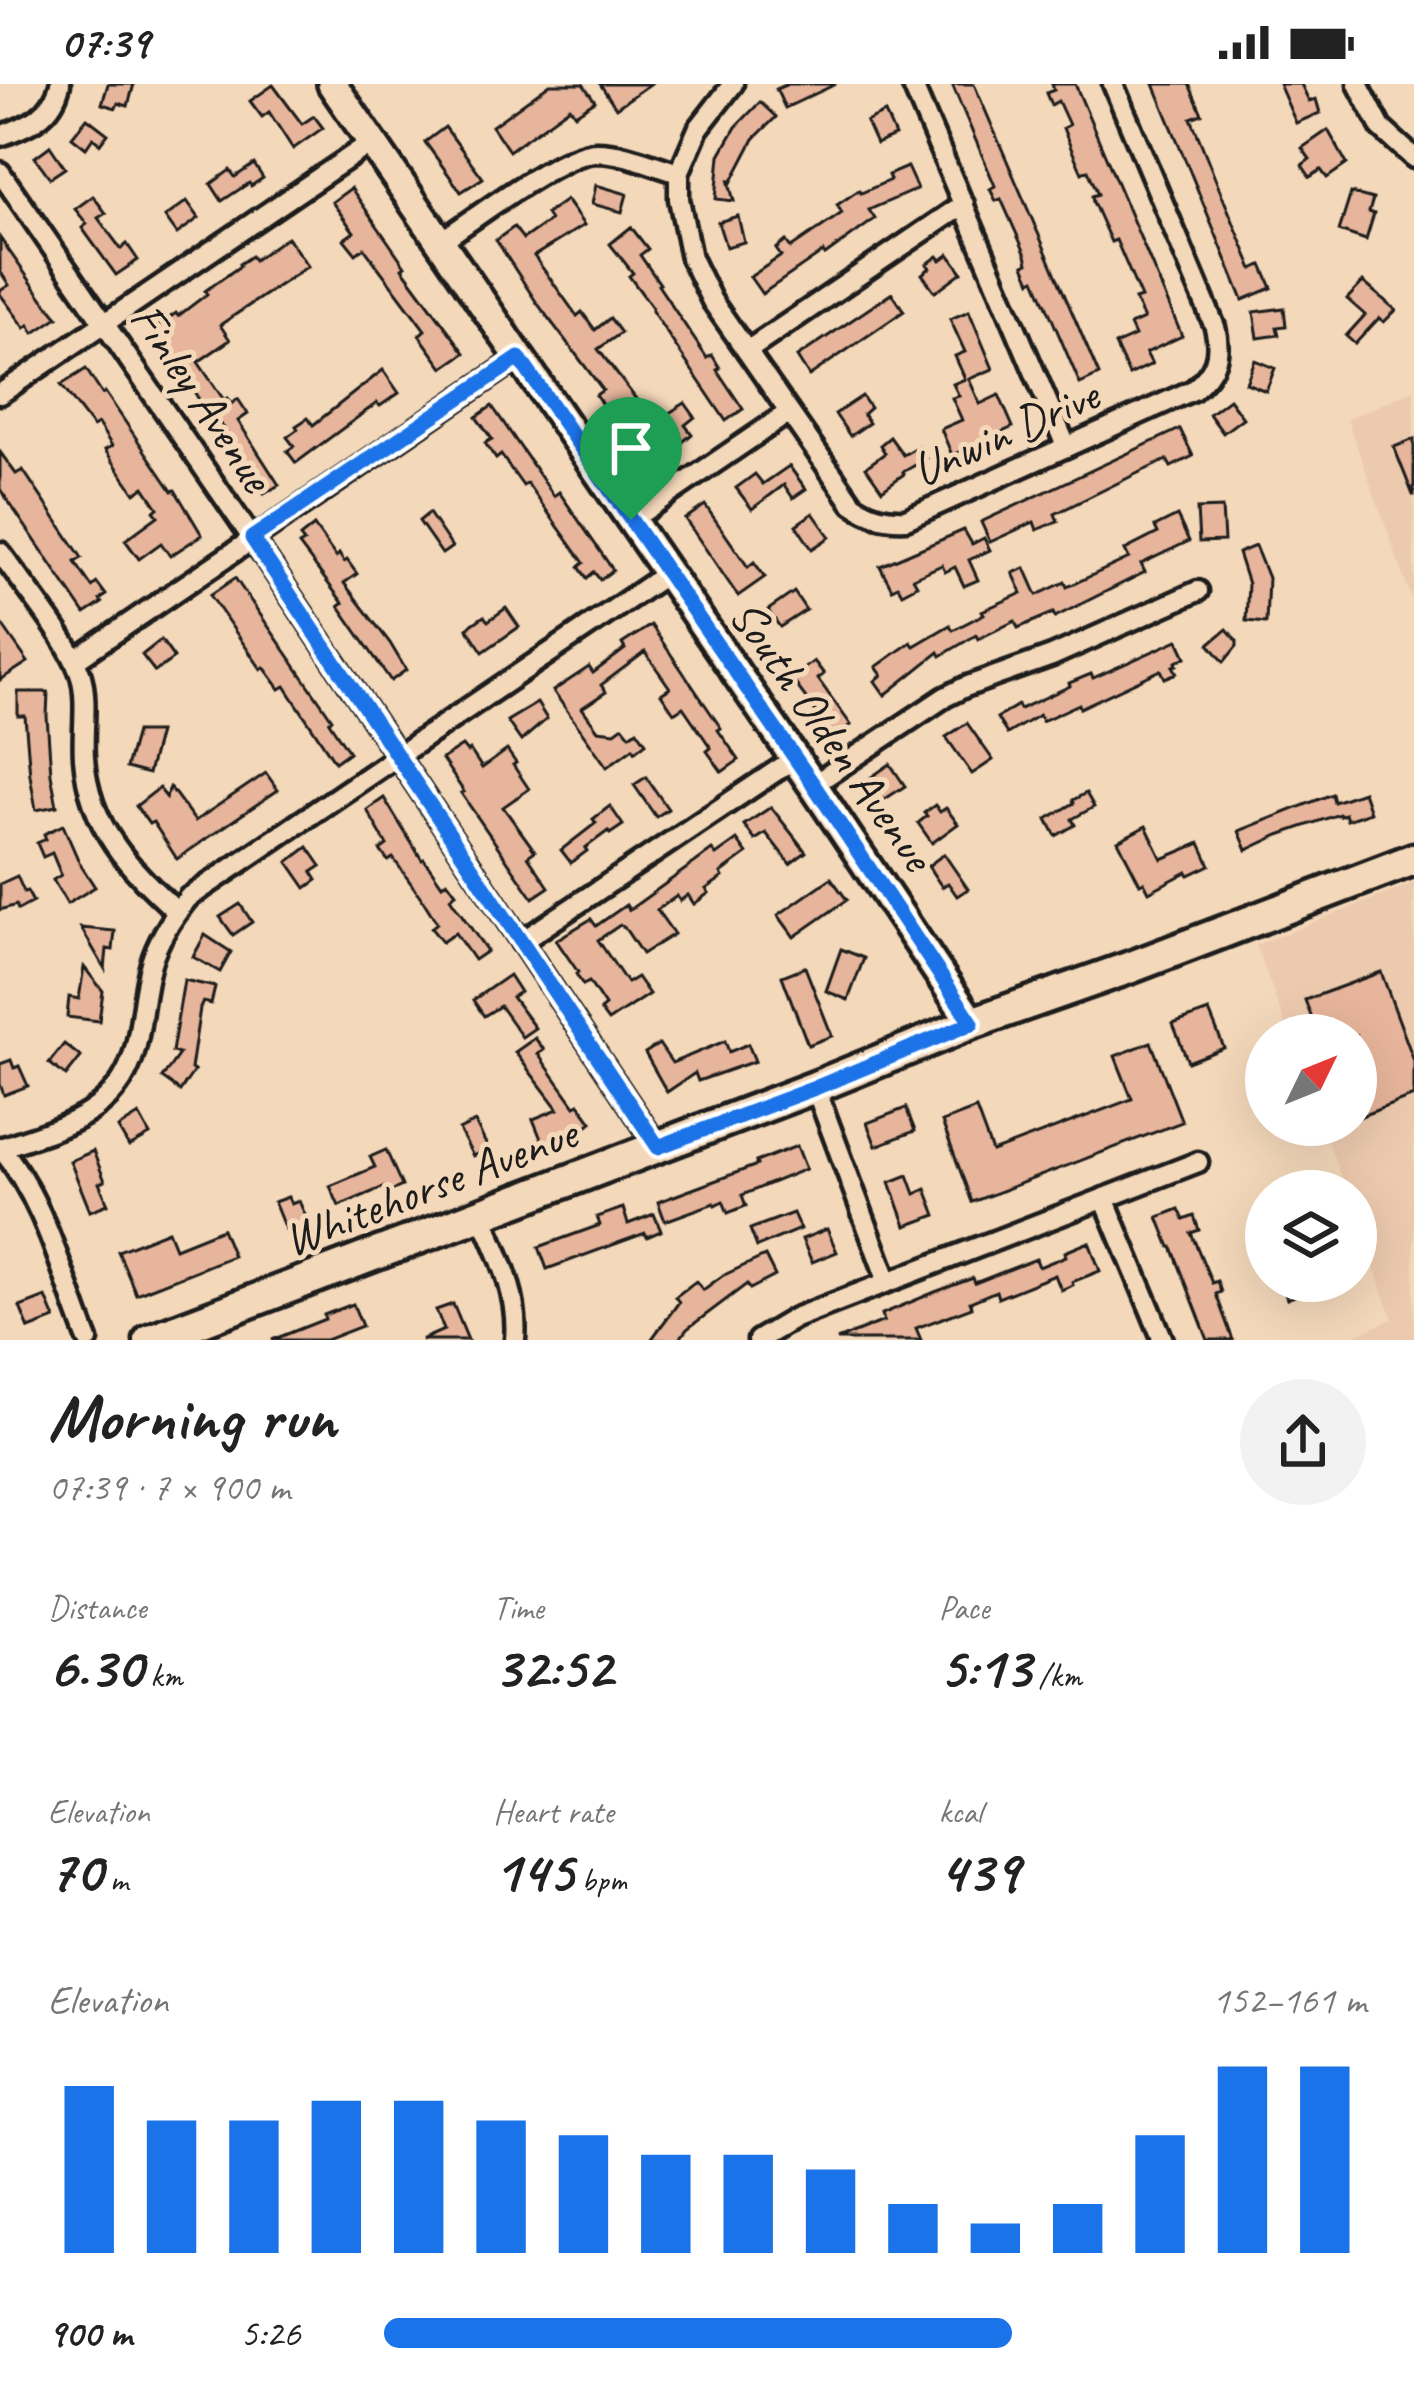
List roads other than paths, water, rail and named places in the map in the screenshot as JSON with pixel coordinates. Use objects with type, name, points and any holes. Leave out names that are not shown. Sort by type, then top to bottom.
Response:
[{"type":"main road","name":"South Olden Avenue","points":[[332,84],[972,1023]]},
{"type":"main road","name":"Whitehorse Avenue","points":[[150,1340],[815,1088],[972,1023],[1414,859]]},
{"type":"street","points":[[0,136],[42,117],[60,84]]},
{"type":"street","points":[[440,242],[576,155],[621,155],[679,173],[698,129],[733,84]]},
{"type":"street","points":[[912,84],[1066,446]]},
{"type":"street","name":"Unwin Drive","points":[[679,173],[679,199],[700,280],[853,504],[866,513],[906,519],[1193,390],[1213,370],[1219,343],[1215,328],[1113,84]]},
{"type":"street","points":[[1358,84],[1381,128],[1414,158]]},
{"type":"street","points":[[0,394],[372,142]]},
{"type":"street","name":"Finley Avenue","points":[[0,172],[252,538],[658,1147]]},
{"type":"street","points":[[747,351],[964,204]]},
{"type":"street","points":[[75,659],[519,358]]},
{"type":"street","points":[[631,520],[788,413]]},
{"type":"street","points":[[0,552],[75,659],[82,681],[84,762],[102,825],[132,871],[177,912]]},
{"type":"street","points":[[88,1340],[32,1193],[0,1148],[70,1123],[110,1094],[134,1055],[151,964],[177,912],[203,886],[667,574]]},
{"type":"street","points":[[813,784],[945,697],[1198,591]]},
{"type":"street","points":[[521,942],[794,759]]},
{"type":"street","points":[[815,1088],[888,1282]]},
{"type":"street","points":[[758,1340],[795,1318],[1198,1162]]},
{"type":"street","points":[[1104,1198],[1163,1340]]},
{"type":"street","points":[[481,1214],[512,1288],[515,1340]]}]
